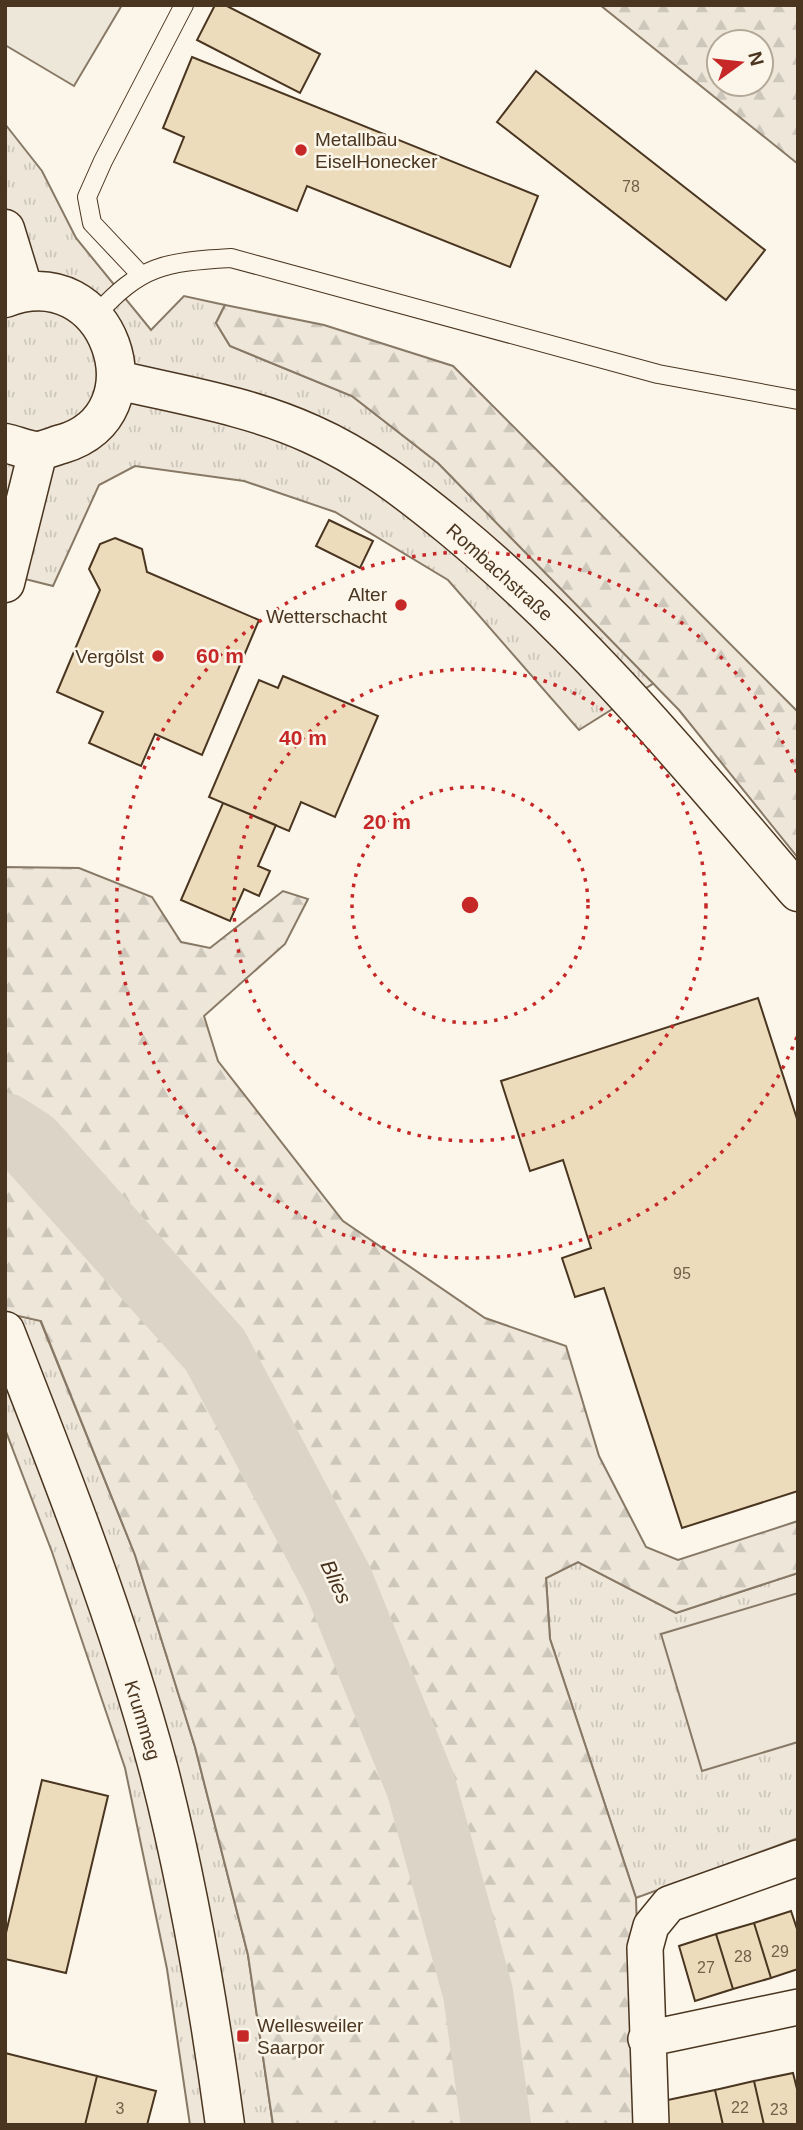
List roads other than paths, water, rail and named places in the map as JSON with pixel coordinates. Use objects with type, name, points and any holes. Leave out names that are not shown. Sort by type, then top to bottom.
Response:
[{"type":"main road","points":[[5,229],[15,294],[57,293],[77,301],[95,316],[113,348],[117,380],[109,405],[97,424],[78,440],[22,447],[5,583]]},
{"type":"main road","name":"Rombachstraße","points":[[117,380],[227,405],[310,433],[391,478],[507,573],[679,755],[798,892]]},
{"type":"main road","name":"Krummeg","points":[[5,1331],[77,1515],[158,1771],[202,1963],[225,2125]]},
{"type":"street","points":[[651,2125],[645,1948],[651,1926],[669,1905],[798,1858]]},
{"type":"street","points":[[646,2039],[798,2007]]},
{"type":"lane","points":[[141,275],[92,223],[87,197],[184,5]]},
{"type":"lane","points":[[95,316],[122,286],[141,275],[179,261],[230,258],[658,374],[798,400]]},
{"type":"waterway","name":"Blies","points":[[5,1128],[30,1144],[215,1350],[338,1581],[421,1786],[478,1993],[496,2125]]},
{"type":"place","name":"Metallbau EiselHonecker","points":[[301,150]]},
{"type":"place","name":"Alter Wetterschacht","points":[[401,605]]},
{"type":"place","name":"Vergölst","points":[[158,656]]},
{"type":"place","name":"Wellesweiler Saarpor","points":[[243,2036]]}]
